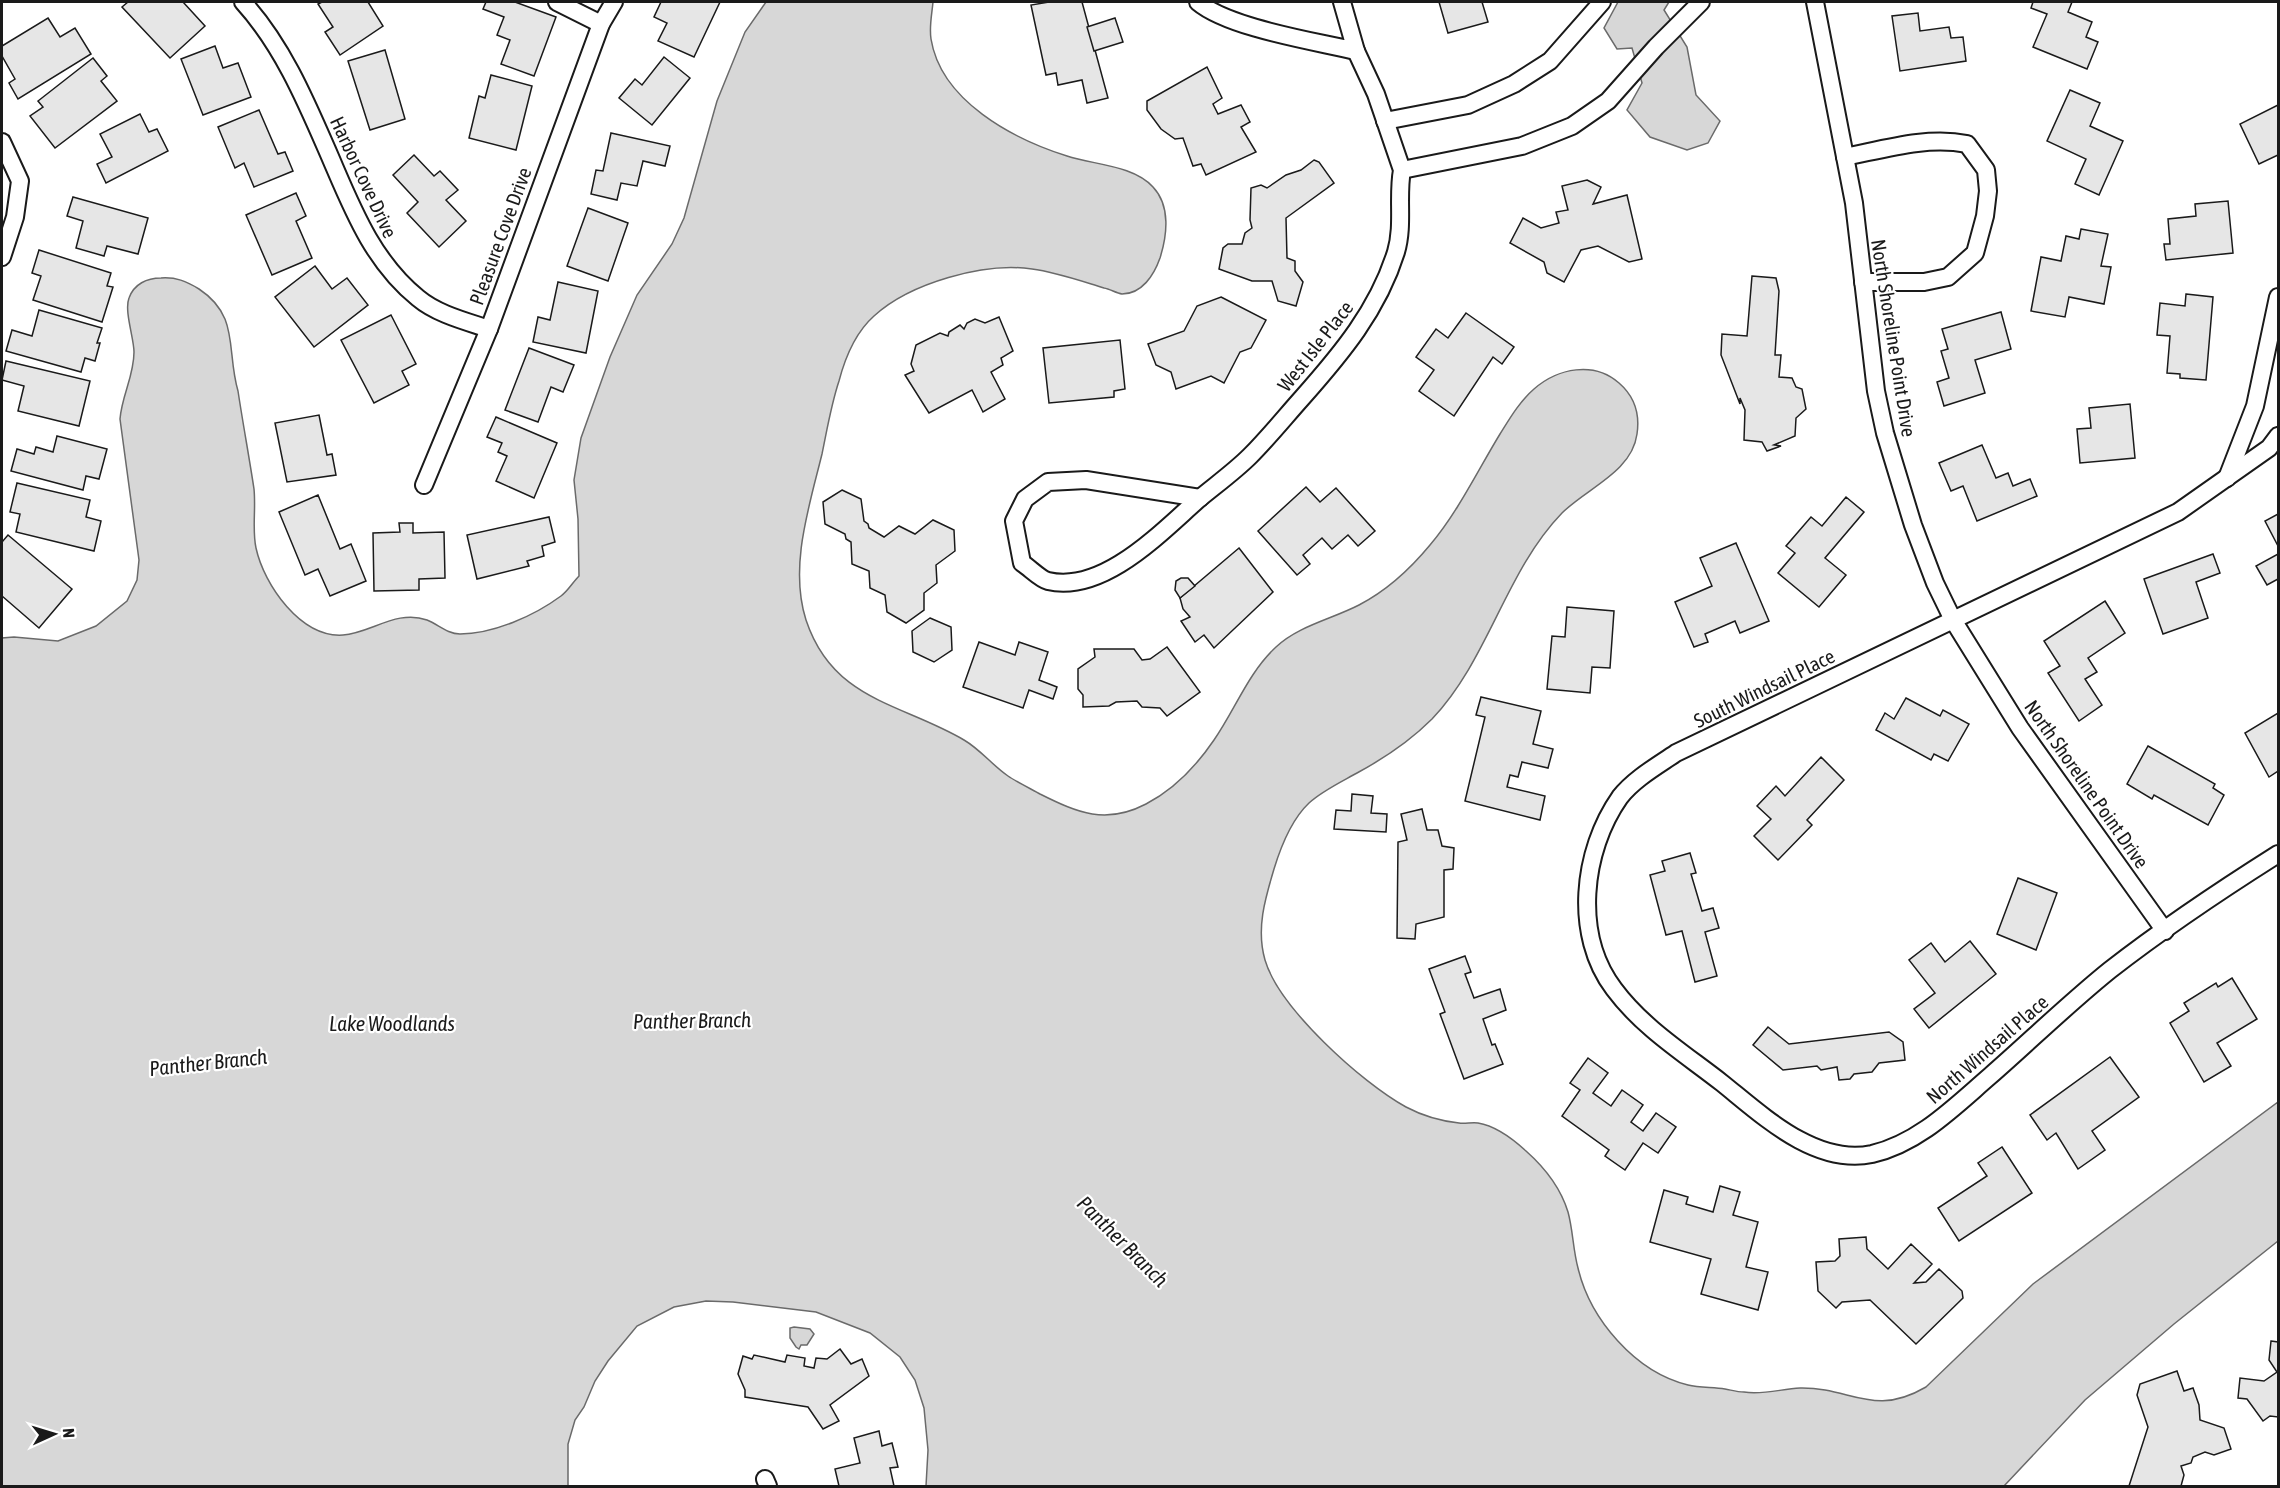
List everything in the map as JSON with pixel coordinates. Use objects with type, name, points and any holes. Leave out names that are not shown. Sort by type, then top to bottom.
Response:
[{"type":"street","name":"Harbor Cove Drive","points":[[243,2],[285,59],[317,126],[354,213],[374,250],[396,277],[419,299],[447,315],[489,329]]},
{"type":"street","points":[[557,2],[601,24]]},
{"type":"street","name":"Pleasure Cove Drive","points":[[424,484],[489,329],[601,24],[614,2]]},
{"type":"street","points":[[1198,2],[1205,8],[1230,19],[1356,51]]},
{"type":"street","name":"West Isle Place","points":[[1200,498],[1086,480],[1048,482],[1025,499],[1014,521],[1022,563],[1047,581],[1077,583],[1111,569],[1133,555],[1248,458],[1335,361],[1365,320],[1386,280],[1397,250],[1401,220],[1402,170],[1376,94],[1356,51],[1342,2]]},
{"type":"street","points":[[1385,122],[1468,105],[1514,84],[1550,61],[1602,2]]},
{"type":"street","points":[[1402,170],[1522,146],[1572,126],[1608,101],[1701,2]]},
{"type":"street","name":"North Shoreline Point Drive","points":[[1815,2],[1854,203],[1874,371],[1885,433],[1910,517],[1935,584],[1953,620],[2020,728],[2165,931]]},
{"type":"street","points":[[1845,157],[1914,143],[1947,140],[1967,144],[1986,170],[1988,191],[1985,216],[1975,253],[1948,277],[1924,282],[1863,282]]},
{"type":"street","points":[[2,142],[20,181],[15,217],[2,257]]},
{"type":"street","points":[[2227,478],[2255,406],[2278,297]]},
{"type":"street","name":"South Windsail Place","points":[[1707,1072],[1654,1031],[1630,1009],[1612,987],[1599,962],[1591,937],[1586,909],[1589,874],[1596,846],[1607,819],[1622,795],[1648,772],[1676,753],[2178,512],[2270,447],[2278,436]]},
{"type":"street","name":"North Windsail Place","points":[[1707,1072],[1776,1126],[1802,1142],[1845,1154],[1868,1155],[1892,1148],[1913,1139],[1950,1110],[2110,971],[2278,854]]},
{"type":"water","name":"Lake Woodlands","points":[[766,2],[933,2],[930,34],[937,61],[949,81],[964,99],[1003,128],[1046,149],[1135,174],[1153,187],[1163,203],[1166,231],[1160,258],[1151,277],[1136,291],[1122,294],[1050,272],[1032,269],[992,269],[970,272],[927,285],[889,304],[874,316],[857,338],[841,372],[803,537],[800,558],[801,600],[806,620],[818,647],[833,668],[851,684],[872,696],[964,740],[1008,776],[1067,807],[1092,814],[1118,814],[1146,804],[1175,784],[1207,749],[1257,668],[1276,647],[1305,628],[1349,610],[1379,593],[1423,554],[1450,519],[1516,410],[1534,389],[1565,372],[1587,370],[1609,376],[1629,394],[1637,413],[1638,427],[1627,459],[1618,469],[1562,513],[1542,536],[1452,695],[1432,719],[1406,742],[1377,762],[1320,795],[1309,803],[1297,817],[1283,842],[1274,869],[1265,903],[1261,937],[1265,960],[1273,979],[1287,1000],[1324,1042],[1367,1081],[1418,1113],[1452,1122],[1478,1123],[1498,1130],[1516,1142],[1539,1164],[1565,1203],[1578,1268],[1593,1306],[1604,1324],[1633,1356],[1669,1378],[1693,1386],[1751,1393],[1800,1388],[1818,1389],[1876,1401],[1907,1396],[1926,1387],[2033,1284],[2278,1102],[2278,1241],[2174,1324],[2085,1400],[2004,1486],[926,1486],[928,1450],[924,1408],[915,1380],[900,1357],[870,1333],[816,1312],[706,1301],[674,1307],[637,1326],[608,1361],[575,1420],[568,1444],[568,1486],[2,1486],[2,638],[58,641],[96,626],[127,601],[137,580],[139,560],[120,419],[134,352],[128,310],[131,293],[146,281],[156,278],[176,279],[199,289],[212,299],[221,311],[229,335],[254,489],[256,548],[267,578],[276,593],[299,619],[328,634],[343,635],[405,617],[427,620],[455,634],[486,631],[513,623],[561,596],[579,576],[578,519],[574,480],[581,438],[610,357],[637,295],[672,244],[684,218],[717,101],[745,32]]},
{"type":"water","points":[[1618,2],[1669,2],[1664,10],[1687,47],[1696,95],[1720,121],[1708,143],[1687,150],[1650,137],[1627,110],[1642,83],[1632,48],[1617,49],[1604,28]]},
{"type":"water","points":[[790,1328],[810,1329],[814,1334],[807,1345],[801,1345],[799,1349],[790,1338]]},
{"type":"building","points":[[128,2],[183,2],[205,26],[170,58],[122,7]]},
{"type":"building","points":[[322,2],[368,2],[383,26],[340,55],[325,32],[333,27],[318,4]]},
{"type":"building","points":[[486,2],[515,2],[556,17],[534,76],[501,64],[510,40],[497,35],[504,17],[483,9]]},
{"type":"building","points":[[661,2],[720,2],[694,57],[658,41],[667,23],[654,17]]},
{"type":"building","points":[[1049,2],[1082,2],[1108,98],[1087,103],[1082,80],[1058,85],[1056,73],[1046,75],[1031,5]]},
{"type":"building","points":[[1439,2],[1482,2],[1488,22],[1448,33]]},
{"type":"building","points":[[2033,2],[2072,2],[2068,12],[2092,22],[2086,37],[2098,42],[2087,69],[2033,47],[2047,14],[2031,8]]},
{"type":"building","points":[[1918,13],[1920,31],[1949,27],[1951,38],[1963,37],[1966,61],[1900,71],[1892,16]]},
{"type":"building","points":[[48,18],[60,37],[75,28],[91,54],[18,99],[9,83],[15,79],[2,56],[2,46]]},
{"type":"building","points":[[1115,18],[1123,42],[1094,51],[1087,27]]},
{"type":"building","points":[[215,46],[223,68],[238,63],[251,97],[203,115],[181,59]]},
{"type":"building","points":[[385,50],[405,119],[370,130],[348,61]]},
{"type":"building","points":[[664,57],[690,78],[652,125],[619,98],[635,79],[642,85]]},
{"type":"building","points":[[93,58],[107,76],[101,81],[117,101],[55,148],[30,116],[43,107],[38,101]]},
{"type":"building","points":[[1207,67],[1222,98],[1213,104],[1218,114],[1241,105],[1250,122],[1241,127],[1256,152],[1206,175],[1201,164],[1193,166],[1183,138],[1175,139],[1161,129],[1147,110],[1147,101]]},
{"type":"building","points":[[491,75],[532,86],[516,150],[469,138],[479,96],[485,98]]},
{"type":"building","points":[[2070,90],[2100,103],[2090,126],[2123,141],[2099,195],[2075,184],[2086,159],[2047,141]]},
{"type":"building","points":[[2278,105],[2278,155],[2259,164],[2240,124]]},
{"type":"building","points":[[259,110],[278,154],[285,152],[293,171],[254,187],[244,163],[235,168],[218,127]]},
{"type":"building","points":[[140,114],[149,132],[157,129],[168,151],[106,183],[97,164],[112,157],[100,134]]},
{"type":"building","points":[[611,133],[670,146],[665,166],[643,161],[637,186],[621,183],[617,200],[591,194],[596,170],[603,171]]},
{"type":"building","points":[[414,155],[434,176],[440,171],[458,190],[446,200],[466,221],[439,247],[407,213],[418,202],[393,175]]},
{"type":"building","points":[[1314,160],[1319,162],[1334,183],[1286,218],[1287,258],[1295,261],[1295,271],[1303,282],[1296,306],[1278,301],[1272,281],[1252,281],[1219,269],[1223,248],[1228,244],[1242,244],[1245,233],[1252,228],[1251,188],[1261,185],[1267,188],[1286,175],[1301,170]]},
{"type":"building","points":[[1587,180],[1601,187],[1593,204],[1627,195],[1642,259],[1629,262],[1598,246],[1581,250],[1564,282],[1547,273],[1544,262],[1510,243],[1523,218],[1541,228],[1559,223],[1556,212],[1568,210],[1562,186]]},
{"type":"building","points":[[296,193],[306,216],[296,221],[312,258],[272,275],[246,215]]},
{"type":"building","points":[[73,197],[148,218],[138,254],[107,246],[104,256],[76,248],[83,221],[67,216]]},
{"type":"building","points":[[2228,201],[2233,253],[2166,260],[2164,244],[2170,244],[2168,219],[2196,216],[2195,204]]},
{"type":"building","points":[[588,208],[628,223],[608,281],[567,266]]},
{"type":"building","points":[[2081,229],[2108,234],[2101,266],[2111,267],[2104,304],[2069,297],[2065,317],[2031,311],[2041,257],[2061,261],[2066,236],[2079,239]]},
{"type":"building","points":[[39,250],[111,273],[107,286],[113,287],[102,322],[33,300],[41,276],[32,273]]},
{"type":"building","points":[[315,266],[332,289],[347,278],[368,305],[314,347],[275,297]]},
{"type":"building","points":[[1752,276],[1776,278],[1779,291],[1775,355],[1781,355],[1779,377],[1792,378],[1796,387],[1802,389],[1806,409],[1796,418],[1795,436],[1774,445],[1781,446],[1767,451],[1762,442],[1744,440],[1745,410],[1740,398],[1740,404],[1721,355],[1722,334],[1747,336]]},
{"type":"building","points":[[558,282],[598,291],[586,353],[533,342],[538,317],[550,320]]},
{"type":"building","points":[[2186,294],[2213,297],[2206,380],[2180,378],[2180,374],[2167,373],[2170,336],[2157,335],[2160,303],[2185,306]]},
{"type":"building","points":[[1221,297],[1266,320],[1251,348],[1240,352],[1224,383],[1211,376],[1176,389],[1171,372],[1156,365],[1148,344],[1184,331],[1197,306]]},
{"type":"building","points":[[39,310],[102,328],[95,361],[85,358],[81,372],[6,351],[12,330],[32,336]]},
{"type":"building","points":[[2001,312],[2011,349],[1975,360],[1985,393],[1944,406],[1937,382],[1949,378],[1941,351],[1948,349],[1942,329]]},
{"type":"building","points":[[1466,313],[1514,347],[1502,364],[1493,357],[1454,416],[1419,391],[1434,370],[1416,357],[1436,329],[1448,338]]},
{"type":"building","points":[[391,315],[416,364],[402,371],[409,385],[374,403],[341,340]]},
{"type":"building","points":[[999,317],[1013,351],[1001,358],[1003,365],[991,372],[1005,399],[983,412],[972,390],[929,413],[905,375],[914,371],[911,364],[916,345],[940,333],[948,336],[949,332],[960,325],[964,329],[967,323],[975,319],[985,323]]},
{"type":"building","points":[[1120,340],[1125,389],[1114,391],[1114,397],[1049,403],[1043,348]]},
{"type":"building","points":[[529,348],[574,365],[563,392],[551,387],[538,422],[505,410]]},
{"type":"building","points":[[6,361],[90,381],[79,426],[18,411],[24,386],[2,380]]},
{"type":"building","points":[[2130,404],[2135,458],[2080,463],[2077,429],[2091,428],[2089,408]]},
{"type":"building","points":[[319,415],[327,455],[332,454],[336,475],[287,482],[275,423]]},
{"type":"building","points":[[496,417],[557,443],[534,498],[496,481],[507,456],[498,452],[502,443],[487,437]]},
{"type":"building","points":[[57,436],[107,449],[99,479],[86,476],[83,490],[11,471],[17,449],[34,454],[36,447],[53,452]]},
{"type":"building","points":[[1982,445],[1996,478],[2008,473],[2013,486],[2030,479],[2037,496],[1977,521],[1963,486],[1951,491],[1939,463]]},
{"type":"building","points":[[17,483],[90,500],[86,517],[101,521],[94,551],[16,532],[20,514],[10,512]]},
{"type":"building","points":[[1306,487],[1320,502],[1336,488],[1375,531],[1358,546],[1348,535],[1332,549],[1322,538],[1303,555],[1310,564],[1297,575],[1258,531]]},
{"type":"building","points":[[842,490],[861,499],[864,521],[869,528],[884,537],[899,526],[915,534],[933,520],[954,530],[955,551],[936,565],[937,583],[924,593],[924,610],[906,623],[887,612],[885,595],[870,588],[869,571],[852,564],[851,542],[846,539],[845,534],[825,524],[823,502]]},
{"type":"building","points":[[318,495],[340,549],[351,544],[366,581],[330,596],[318,569],[305,575],[279,512]]},
{"type":"building","points":[[1846,497],[1864,512],[1825,558],[1846,575],[1819,607],[1778,573],[1795,553],[1786,546],[1811,517],[1822,526]]},
{"type":"building","points":[[2278,514],[2278,546],[2265,521]]},
{"type":"building","points":[[549,517],[555,542],[542,546],[544,556],[527,561],[529,566],[477,579],[467,535]]},
{"type":"building","points":[[399,523],[413,523],[413,533],[444,532],[445,578],[419,579],[419,590],[374,591],[373,533],[400,532]]},
{"type":"building","points":[[8,535],[72,589],[39,628],[2,596],[2,542]]},
{"type":"building","points":[[1736,543],[1769,621],[1740,633],[1735,621],[1705,634],[1708,642],[1694,647],[1675,602],[1712,586],[1700,558]]},
{"type":"building","points":[[1239,548],[1273,592],[1214,648],[1204,635],[1195,642],[1181,621],[1190,617],[1183,609],[1180,598]]},
{"type":"building","points":[[2213,554],[2220,573],[2196,582],[2208,618],[2163,634],[2144,579]]},
{"type":"building","points":[[2278,554],[2278,579],[2267,585],[2256,566]]},
{"type":"building","points":[[1188,578],[1195,586],[1180,598],[1175,590],[1176,581]]},
{"type":"building","points":[[2105,601],[2125,633],[2088,658],[2097,672],[2085,679],[2102,705],[2079,721],[2048,673],[2060,666],[2044,641]]},
{"type":"building","points":[[1567,607],[1614,611],[1610,668],[1592,667],[1590,693],[1547,689],[1552,636],[1565,637]]},
{"type":"building","points":[[930,618],[951,627],[952,650],[934,662],[913,652],[912,631]]},
{"type":"building","points":[[979,642],[1015,655],[1019,642],[1048,652],[1039,680],[1057,687],[1053,699],[1029,690],[1023,708],[963,687]]},
{"type":"building","points":[[1167,647],[1200,692],[1167,716],[1160,708],[1142,707],[1137,701],[1116,702],[1109,706],[1083,707],[1083,695],[1078,689],[1078,669],[1095,657],[1094,649],[1134,649],[1142,660],[1150,659]]},
{"type":"building","points":[[1481,697],[1541,711],[1533,744],[1553,749],[1548,768],[1522,762],[1518,777],[1510,775],[1507,787],[1545,796],[1540,820],[1465,801],[1485,717],[1476,715]]},
{"type":"building","points":[[1906,698],[1940,716],[1943,710],[1969,724],[1948,761],[1934,754],[1931,760],[1876,730],[1885,713],[1894,719]]},
{"type":"building","points":[[2278,713],[2278,771],[2269,777],[2245,733]]},
{"type":"building","points":[[2148,746],[2215,784],[2213,788],[2224,795],[2208,825],[2154,795],[2152,799],[2127,784]]},
{"type":"building","points":[[1821,757],[1844,780],[1807,820],[1812,825],[1778,860],[1754,836],[1771,819],[1757,806],[1776,786],[1785,796]]},
{"type":"building","points":[[1352,794],[1373,796],[1371,813],[1387,814],[1386,832],[1334,829],[1336,810],[1351,811]]},
{"type":"building","points":[[1422,809],[1427,830],[1438,830],[1442,846],[1454,848],[1453,869],[1444,870],[1444,917],[1416,924],[1415,939],[1397,938],[1398,842],[1407,840],[1401,814]]},
{"type":"building","points":[[1690,853],[1696,873],[1691,874],[1702,911],[1713,908],[1719,928],[1705,932],[1717,976],[1695,982],[1682,931],[1666,935],[1650,875],[1665,871],[1662,861]]},
{"type":"building","points":[[2018,878],[2057,893],[2036,950],[1997,934]]},
{"type":"building","points":[[1970,941],[1996,974],[1929,1028],[1914,1009],[1935,993],[1909,960],[1931,943],[1945,962]]},
{"type":"building","points":[[1465,956],[1471,972],[1465,974],[1474,998],[1500,989],[1506,1010],[1483,1019],[1492,1045],[1495,1044],[1503,1064],[1464,1079],[1440,1014],[1445,1012],[1429,969]]},
{"type":"building","points":[[2232,978],[2257,1019],[2217,1043],[2231,1066],[2204,1082],[2170,1023],[2189,1011],[2184,1003],[2216,983],[2218,987]]},
{"type":"building","points":[[1768,1027],[1789,1044],[1889,1032],[1903,1042],[1905,1060],[1879,1063],[1872,1072],[1854,1074],[1850,1079],[1839,1080],[1837,1067],[1821,1070],[1817,1066],[1783,1070],[1753,1045]]},
{"type":"building","points":[[2110,1057],[2139,1097],[2092,1131],[2105,1150],[2078,1169],[2056,1133],[2047,1140],[2030,1115]]},
{"type":"building","points":[[1588,1058],[1608,1073],[1593,1093],[1611,1106],[1622,1090],[1643,1105],[1631,1122],[1643,1131],[1656,1113],[1676,1127],[1658,1153],[1643,1143],[1625,1170],[1605,1156],[1609,1150],[1562,1116],[1580,1090],[1570,1083]]},
{"type":"building","points":[[2002,1147],[2032,1193],[1959,1241],[1938,1208],[1987,1176],[1978,1163]]},
{"type":"building","points":[[1720,1186],[1740,1192],[1733,1215],[1758,1222],[1746,1267],[1768,1272],[1758,1310],[1701,1294],[1711,1259],[1650,1242],[1664,1190],[1688,1197],[1686,1204],[1713,1212]]},
{"type":"building","points":[[1866,1237],[1867,1249],[1888,1269],[1911,1244],[1932,1264],[1914,1283],[1926,1282],[1939,1269],[1962,1291],[1963,1298],[1916,1344],[1870,1300],[1842,1302],[1836,1308],[1818,1291],[1816,1262],[1835,1261],[1840,1256],[1839,1239]]},
{"type":"building","points":[[2271,1341],[2278,1342],[2278,1417],[2270,1416],[2263,1421],[2247,1399],[2238,1398],[2240,1378],[2264,1381],[2277,1372],[2269,1360]]},
{"type":"building","points":[[840,1349],[851,1364],[862,1359],[869,1376],[830,1405],[839,1421],[823,1429],[808,1407],[745,1397],[745,1390],[738,1374],[743,1356],[752,1359],[754,1355],[785,1362],[787,1355],[805,1358],[804,1366],[814,1368],[816,1358],[827,1359]]},
{"type":"building","points":[[2177,1371],[2184,1391],[2193,1388],[2199,1405],[2200,1420],[2224,1428],[2231,1449],[2214,1455],[2205,1452],[2193,1457],[2191,1463],[2181,1466],[2184,1475],[2181,1486],[2129,1486],[2148,1427],[2137,1395],[2140,1384]]},
{"type":"building","points":[[879,1431],[882,1446],[892,1443],[898,1467],[890,1468],[894,1486],[839,1486],[835,1469],[860,1463],[854,1438]]},
{"type":"water label","name":"Panther Branch","points":[[692,1020]]},
{"type":"water label","name":"Panther Branch","points":[[208,1062]]},
{"type":"water label","name":"Panther Branch","points":[[1123,1241]]}]
